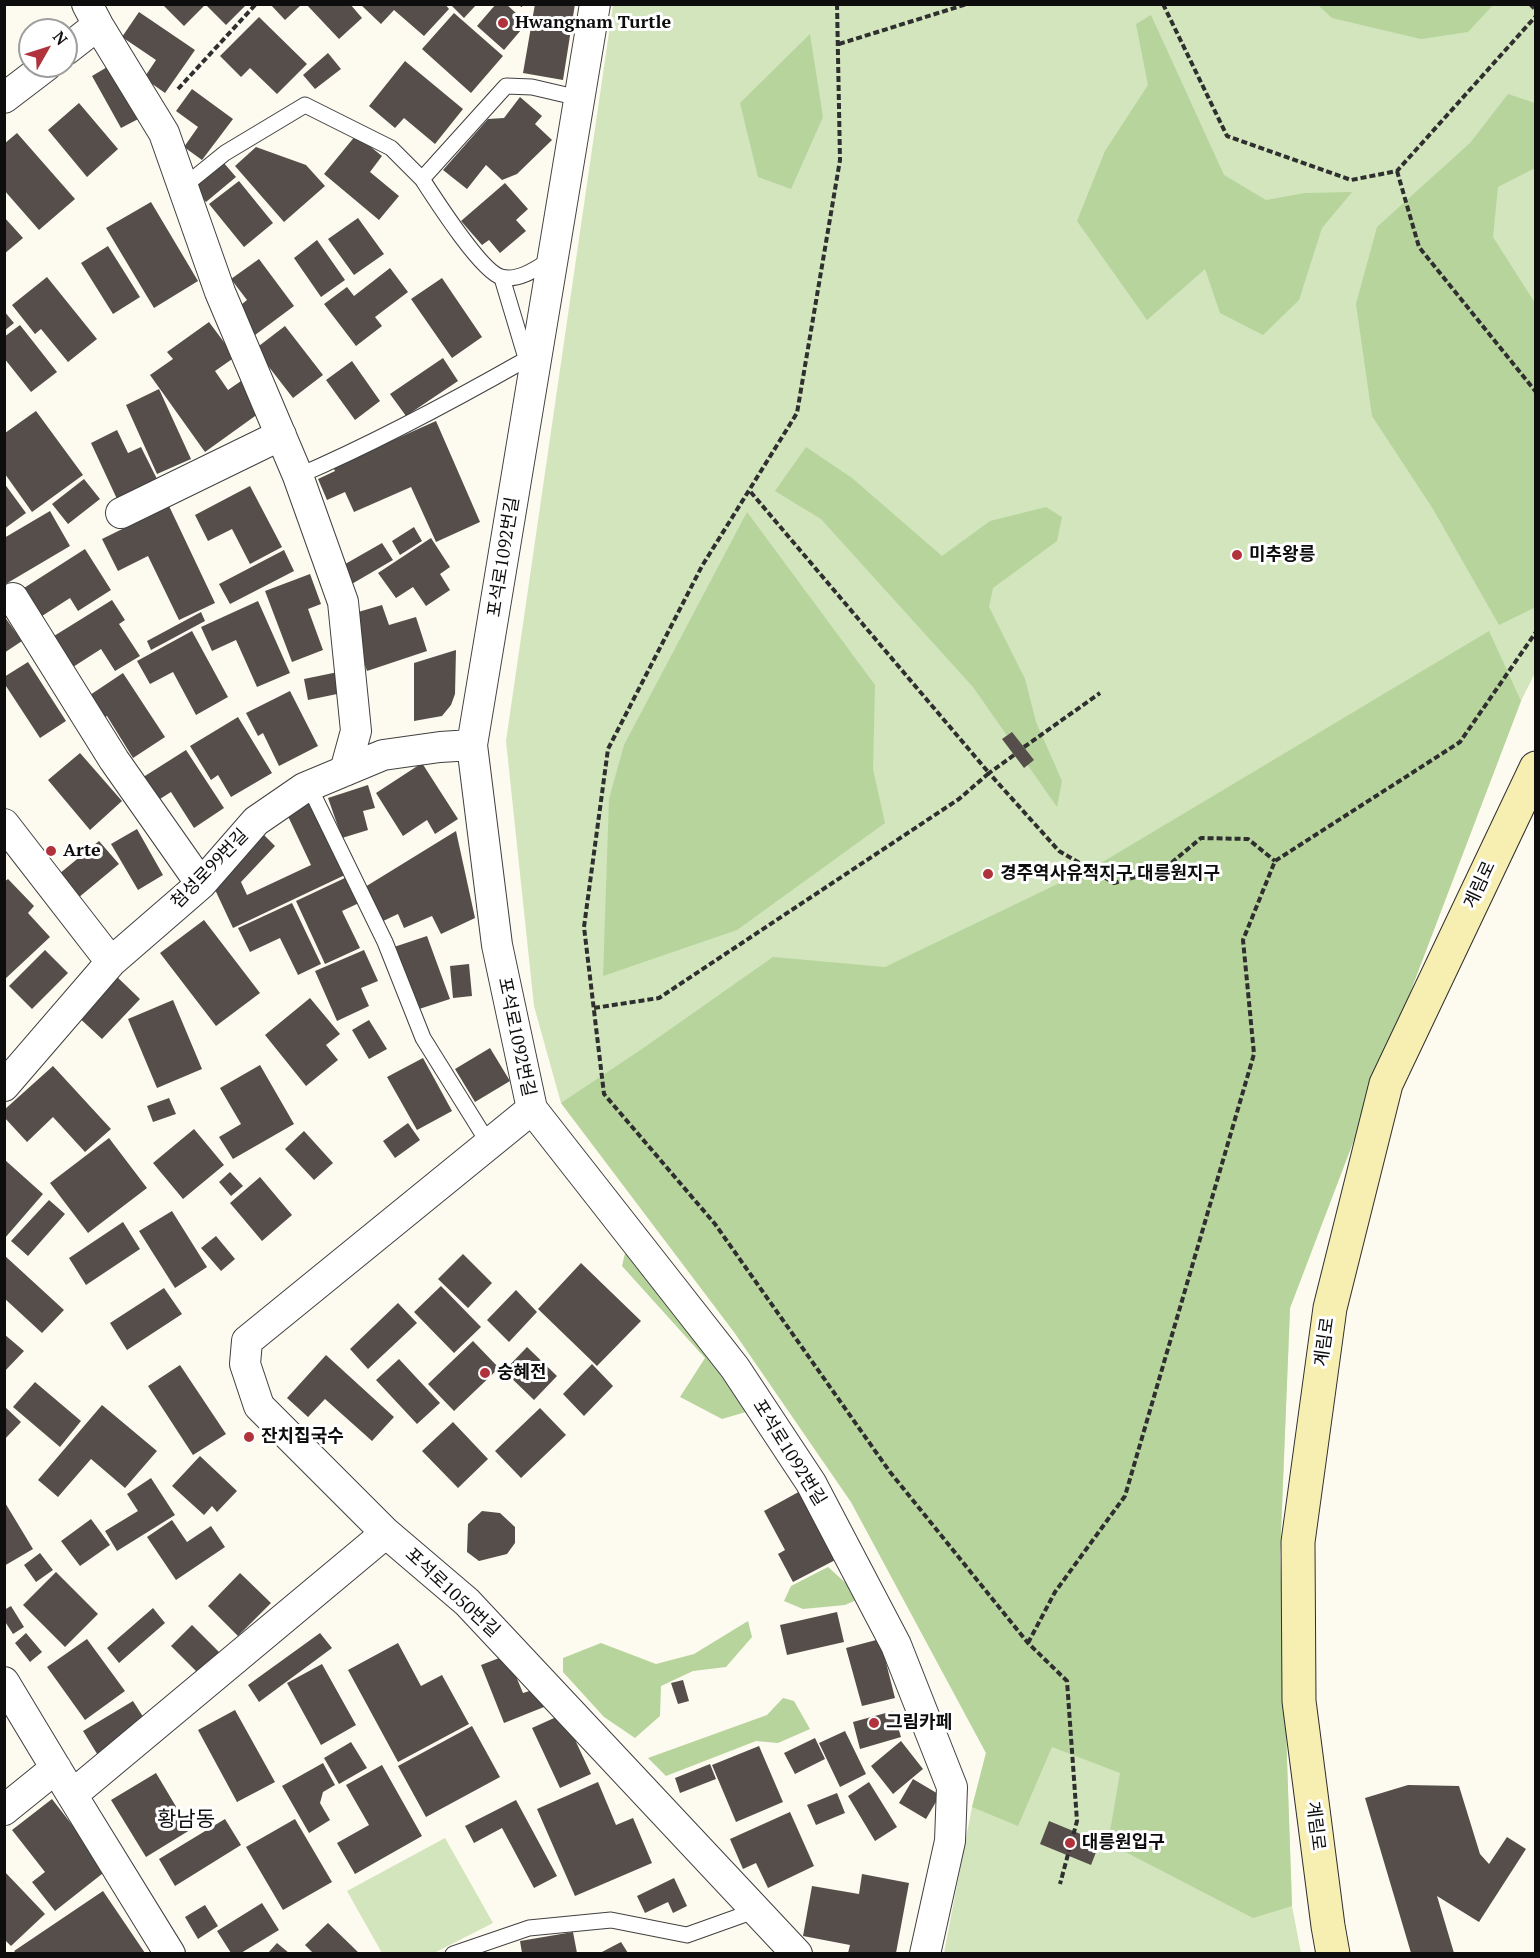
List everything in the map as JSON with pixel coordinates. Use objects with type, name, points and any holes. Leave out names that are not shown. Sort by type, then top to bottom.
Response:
[{"type":"street","name":"포석로1092번길","points":[[595,4],[553,258],[529,370],[472,745],[497,945],[532,1109],[735,1368],[811,1483],[896,1645],[952,1787],[951,1841],[926,1953]]},
{"type":"street","points":[[78,34],[92,15],[164,133],[220,292],[298,476],[343,602],[356,731],[345,771]]},
{"type":"street","points":[[4,98],[30,78]]},
{"type":"street","points":[[121,513],[281,435]]},
{"type":"street","points":[[14,598],[114,760],[201,884]]},
{"type":"street","name":"첨성로99번길","points":[[4,1086],[111,962],[201,884],[256,821],[309,786],[383,755],[472,745]]},
{"type":"street","name":"계림로","points":[[1333,1953],[1299,1701],[1298,1542],[1330,1308],[1386,1084],[1536,768]]},
{"type":"street","points":[[4,825],[111,962]]},
{"type":"street","name":"포석로1050번길","points":[[532,1109],[247,1341],[244,1364],[260,1406],[386,1533],[467,1602],[797,1953]]},
{"type":"street","points":[[72,1795],[386,1533]]},
{"type":"street","points":[[4,1682],[170,1953]]},
{"type":"street","points":[[4,1810],[56,1768]]},
{"type":"lane","points":[[422,179],[506,86],[532,87],[579,98]]},
{"type":"lane","points":[[183,187],[225,153],[305,105],[391,148],[422,179],[456,230],[489,270],[502,278],[528,275],[553,258]]},
{"type":"lane","points":[[298,476],[529,370],[502,278]]},
{"type":"lane","points":[[309,786],[385,942],[423,1038],[489,1144]]},
{"type":"lane","points":[[453,1953],[529,1928],[611,1920],[687,1935],[757,1910]]},
{"type":"path","points":[[153,116],[256,4]]},
{"type":"path","points":[[837,4],[840,160],[797,413],[702,566],[608,749],[584,927],[604,1094],[715,1224],[890,1472],[1028,1643],[1067,1681],[1077,1821],[1060,1884]]},
{"type":"path","points":[[839,44],[967,4]]},
{"type":"path","points":[[1163,4],[1227,136],[1351,180],[1397,171],[1536,16]]},
{"type":"path","points":[[1530,4],[1536,10]]},
{"type":"path","points":[[1397,171],[1419,247],[1536,392]]},
{"type":"path","points":[[749,490],[989,773],[1059,851],[1114,883],[1164,868],[1201,838],[1248,839],[1275,861]]},
{"type":"path","points":[[1028,1643],[1055,1592],[1125,1496],[1254,1054],[1243,940],[1275,861],[1460,742],[1536,632]]},
{"type":"path","points":[[1024,747],[1100,693]]},
{"type":"path","points":[[594,1008],[659,998],[959,800],[989,773],[1014,755]]},
{"type":"green space","name":"경주역사유적지구 대릉원지구","points":[[613,5],[1535,5],[1535,673],[1521,701],[1290,1308],[1280,1556],[1292,1906],[1301,1953],[944,1953],[972,1807],[986,1753],[851,1502],[734,1332],[561,1103],[534,1006],[506,741]]},
{"type":"green space","points":[[1318,5],[1493,5],[1468,32],[1421,39],[1332,18]]},
{"type":"green space","points":[[1151,15],[1224,175],[1266,200],[1305,193],[1352,192],[1322,228],[1299,300],[1263,335],[1220,313],[1205,269],[1147,320],[1077,221],[1105,151],[1148,85],[1136,24]]},
{"type":"green space","points":[[810,34],[823,117],[791,189],[758,177],[740,103]]},
{"type":"green space","points":[[1508,94],[1535,103],[1535,168],[1498,187],[1493,237],[1535,303],[1536,607],[1499,625],[1433,509],[1372,416],[1356,304],[1377,227],[1470,143]]},
{"type":"green space","points":[[806,447],[852,478],[942,556],[990,521],[1046,507],[1062,517],[1057,541],[993,588],[989,607],[1025,679],[1036,722],[1062,781],[1057,807],[973,687],[821,519],[775,491]]},
{"type":"green space","points":[[747,512],[875,685],[873,769],[885,823],[737,930],[603,976],[609,799],[624,745]]},
{"type":"green space","points":[[1489,631],[1521,701],[1290,1308],[1280,1556],[1292,1906],[1253,1918],[1108,1843],[1120,1773],[1052,1747],[1018,1826],[972,1807],[986,1753],[851,1502],[734,1332],[561,1103],[773,957],[885,967],[1101,863]]},
{"type":"green space","points":[[634,1215],[739,1347],[773,1404],[722,1419],[680,1397],[705,1358],[622,1266]]},
{"type":"green space","points":[[828,1567],[849,1586],[870,1594],[845,1605],[803,1609],[784,1601],[791,1586]]},
{"type":"green space","points":[[748,1621],[752,1637],[726,1667],[693,1671],[661,1686],[660,1716],[635,1738],[604,1717],[563,1672],[563,1658],[601,1643],[656,1664],[694,1654]]},
{"type":"green space","points":[[783,1698],[794,1701],[810,1729],[778,1743],[756,1741],[666,1776],[648,1758],[767,1715]]},
{"type":"green space","points":[[445,1838],[493,1923],[434,1953],[382,1953],[347,1891]]},
{"type":"building","points":[[205,4],[247,4],[226,25]]},
{"type":"building","points":[[270,4],[302,4],[285,20]]},
{"type":"building","points":[[306,4],[350,4],[362,18],[339,39]]},
{"type":"building","points":[[360,4],[445,4],[449,9],[424,36],[394,10],[381,24]]},
{"type":"building","points":[[450,4],[477,4],[464,18]]},
{"type":"building","points":[[496,4],[506,4],[527,23],[504,50],[477,26]]},
{"type":"building","points":[[535,4],[575,4],[563,80],[523,73]]},
{"type":"building","points":[[163,5],[205,5],[184,26]]},
{"type":"building","points":[[139,12],[195,50],[165,93],[144,78],[156,60],[122,37]]},
{"type":"building","points":[[454,13],[503,56],[471,93],[422,49]]},
{"type":"building","points":[[259,17],[307,64],[277,94],[250,68],[241,77],[220,56]]},
{"type":"building","points":[[328,53],[341,69],[315,89],[303,75]]},
{"type":"building","points":[[405,61],[463,109],[435,144],[404,118],[395,128],[369,106]]},
{"type":"building","points":[[114,63],[144,116],[121,128],[92,76]]},
{"type":"building","points":[[192,89],[233,119],[202,160],[184,147],[198,127],[176,111]]},
{"type":"building","points":[[520,97],[542,116],[535,124],[552,140],[517,174],[502,180],[486,165],[467,189],[443,170],[488,119],[504,118]]},
{"type":"building","points":[[79,103],[118,149],[87,177],[48,130]]},
{"type":"building","points":[[17,133],[75,199],[39,230],[4,190],[4,144]]},
{"type":"building","points":[[356,135],[382,156],[370,172],[399,196],[379,220],[324,174]]},
{"type":"building","points":[[256,147],[306,165],[325,186],[284,222],[235,166]]},
{"type":"building","points":[[223,162],[236,177],[206,202],[193,187]]},
{"type":"building","points":[[239,181],[273,223],[244,247],[209,204]]},
{"type":"building","points":[[505,183],[528,209],[516,220],[526,231],[500,253],[489,240],[482,245],[461,221]]},
{"type":"building","points":[[151,202],[198,281],[154,308],[106,228]]},
{"type":"building","points":[[4,217],[23,238],[4,254]]},
{"type":"building","points":[[358,218],[384,254],[354,275],[328,239]]},
{"type":"building","points":[[317,240],[345,280],[321,297],[294,258]]},
{"type":"building","points":[[108,246],[140,297],[113,314],[81,263]]},
{"type":"building","points":[[259,259],[294,306],[251,338],[232,312],[247,300],[231,279]]},
{"type":"building","points":[[390,268],[408,292],[375,317],[382,326],[356,346],[324,304],[347,287],[354,296]]},
{"type":"building","points":[[47,277],[97,339],[68,362],[41,329],[35,334],[12,305]]},
{"type":"building","points":[[442,278],[482,337],[452,358],[411,299]]},
{"type":"building","points":[[4,311],[14,323],[4,331]]},
{"type":"building","points":[[209,322],[235,357],[215,371],[228,390],[241,381],[262,411],[205,452],[150,375],[173,359],[167,352]]},
{"type":"building","points":[[20,325],[57,372],[31,392],[4,358],[4,337]]},
{"type":"building","points":[[285,326],[323,375],[293,398],[255,349]]},
{"type":"building","points":[[443,358],[458,381],[406,416],[390,394]]},
{"type":"building","points":[[352,361],[380,401],[355,420],[326,380]]},
{"type":"building","points":[[159,389],[191,459],[157,474],[126,405]]},
{"type":"building","points":[[36,411],[83,475],[32,512],[5,474],[5,433]]},
{"type":"building","points":[[436,421],[480,522],[436,542],[411,487],[354,512],[345,492],[327,500],[318,479],[335,471],[333,467]]},
{"type":"building","points":[[117,430],[128,453],[141,447],[157,479],[117,499],[91,443]]},
{"type":"building","points":[[84,479],[100,499],[68,524],[52,504]]},
{"type":"building","points":[[4,483],[26,513],[4,529]]},
{"type":"building","points":[[250,486],[282,547],[250,564],[232,529],[208,541],[195,515]]},
{"type":"building","points":[[169,506],[215,603],[179,620],[148,556],[118,571],[102,539]]},
{"type":"building","points":[[50,511],[70,546],[4,585],[4,538]]},
{"type":"building","points":[[414,527],[422,541],[400,555],[392,541]]},
{"type":"building","points":[[431,538],[450,567],[440,574],[450,590],[426,606],[413,587],[396,598],[378,573]]},
{"type":"building","points":[[382,543],[393,560],[350,585],[340,567]]},
{"type":"building","points":[[85,549],[111,590],[78,611],[70,598],[42,616],[24,588]]},
{"type":"building","points":[[284,550],[294,571],[230,604],[219,584]]},
{"type":"building","points":[[310,574],[321,604],[308,609],[323,650],[292,662],[265,591]]},
{"type":"building","points":[[112,600],[125,620],[119,624],[140,656],[115,671],[101,649],[73,667],[54,636]]},
{"type":"building","points":[[258,601],[290,673],[257,687],[236,640],[212,651],[201,627]]},
{"type":"building","points":[[382,605],[389,625],[416,617],[427,651],[367,671],[348,615]]},
{"type":"building","points":[[201,612],[205,621],[151,650],[147,641]]},
{"type":"building","points":[[4,616],[22,641],[4,653]]},
{"type":"building","points":[[192,631],[228,697],[196,715],[173,672],[150,684],[137,661]]},
{"type":"building","points":[[456,650],[455,694],[451,705],[442,716],[414,721],[414,663]]},
{"type":"building","points":[[28,662],[66,721],[40,738],[4,683],[4,677]]},
{"type":"building","points":[[338,672],[342,693],[308,700],[304,679]]},
{"type":"building","points":[[123,673],[165,737],[133,758],[107,716],[102,719],[87,697]]},
{"type":"building","points":[[290,691],[318,746],[279,766],[263,733],[258,736],[246,713]]},
{"type":"building","points":[[238,717],[272,773],[231,797],[218,775],[211,780],[190,746]]},
{"type":"building","points":[[1012,732],[1034,760],[1024,768],[1002,739]]},
{"type":"building","points":[[186,750],[224,808],[194,828],[171,792],[152,804],[137,781]]},
{"type":"building","points":[[80,753],[122,801],[90,830],[48,780]]},
{"type":"building","points":[[422,763],[458,819],[435,834],[427,820],[403,836],[376,793]]},
{"type":"building","points":[[368,785],[375,808],[363,811],[368,830],[342,838],[328,798]]},
{"type":"building","points":[[312,800],[347,874],[233,928],[210,879],[258,829],[275,846],[241,882],[247,895],[311,865],[286,812]]},
{"type":"building","points":[[137,829],[163,875],[138,890],[111,844]]},
{"type":"building","points":[[456,831],[475,918],[441,934],[432,916],[404,928],[398,914],[381,922],[365,887]]},
{"type":"building","points":[[99,841],[119,864],[78,898],[59,874]]},
{"type":"building","points":[[347,877],[359,903],[342,911],[360,948],[325,964],[296,901]]},
{"type":"building","points":[[8,879],[34,906],[28,913],[50,937],[4,980],[4,882]]},
{"type":"building","points":[[292,903],[321,964],[298,975],[280,938],[250,952],[238,928]]},
{"type":"building","points":[[204,920],[260,993],[216,1026],[160,953]]},
{"type":"building","points":[[427,936],[450,999],[416,1010],[394,947]]},
{"type":"building","points":[[45,950],[68,973],[32,1009],[9,986]]},
{"type":"building","points":[[364,950],[378,981],[361,988],[369,1006],[337,1021],[315,971]]},
{"type":"building","points":[[469,964],[472,996],[453,998],[450,966]]},
{"type":"building","points":[[114,974],[140,999],[102,1039],[75,1014]]},
{"type":"building","points":[[310,998],[340,1034],[326,1045],[338,1060],[306,1086],[265,1035]]},
{"type":"building","points":[[173,1000],[202,1069],[157,1088],[128,1019]]},
{"type":"building","points":[[369,1020],[387,1049],[369,1059],[352,1030]]},
{"type":"building","points":[[490,1048],[510,1081],[475,1102],[455,1069]]},
{"type":"building","points":[[423,1058],[452,1111],[417,1130],[387,1077]]},
{"type":"building","points":[[260,1065],[294,1124],[233,1159],[219,1137],[241,1124],[220,1088]]},
{"type":"building","points":[[53,1066],[111,1129],[85,1152],[53,1117],[27,1142],[4,1117],[4,1110]]},
{"type":"building","points":[[169,1098],[176,1114],[153,1122],[147,1106]]},
{"type":"building","points":[[408,1123],[420,1140],[395,1158],[383,1141]]},
{"type":"building","points":[[194,1129],[224,1165],[183,1199],[153,1163]]},
{"type":"building","points":[[304,1131],[333,1163],[314,1180],[285,1149]]},
{"type":"building","points":[[109,1138],[147,1188],[88,1233],[50,1183]]},
{"type":"building","points":[[5,1160],[43,1194],[5,1238]]},
{"type":"building","points":[[230,1172],[243,1186],[231,1196],[219,1182]]},
{"type":"building","points":[[260,1177],[292,1215],[262,1241],[230,1203]]},
{"type":"building","points":[[49,1200],[65,1214],[28,1256],[11,1241]]},
{"type":"building","points":[[172,1211],[207,1267],[175,1288],[139,1231]]},
{"type":"building","points":[[123,1222],[140,1249],[86,1285],[69,1258]]},
{"type":"building","points":[[216,1236],[235,1259],[221,1271],[201,1248]]},
{"type":"building","points":[[463,1254],[492,1283],[468,1308],[438,1279]]},
{"type":"building","points":[[4,1255],[64,1310],[42,1333],[4,1298]]},
{"type":"building","points":[[581,1263],[641,1321],[597,1366],[538,1309]]},
{"type":"building","points":[[441,1286],[481,1327],[454,1353],[414,1312]]},
{"type":"building","points":[[164,1288],[182,1314],[127,1350],[110,1323]]},
{"type":"building","points":[[516,1290],[537,1312],[509,1342],[487,1320]]},
{"type":"building","points":[[398,1303],[417,1323],[368,1369],[350,1349]]},
{"type":"building","points":[[4,1334],[24,1351],[4,1372]]},
{"type":"building","points":[[473,1341],[499,1368],[454,1411],[428,1384]]},
{"type":"building","points":[[527,1347],[557,1376],[534,1400],[504,1371]]},
{"type":"building","points":[[326,1355],[394,1417],[372,1441],[325,1399],[308,1417],[287,1398]]},
{"type":"building","points":[[399,1359],[440,1403],[417,1424],[376,1380]]},
{"type":"building","points":[[592,1364],[613,1386],[584,1416],[563,1394]]},
{"type":"building","points":[[180,1365],[226,1434],[193,1455],[148,1386]]},
{"type":"building","points":[[35,1382],[81,1421],[60,1447],[13,1407]]},
{"type":"building","points":[[102,1405],[157,1451],[125,1488],[91,1459],[58,1497],[38,1480]]},
{"type":"building","points":[[4,1406],[21,1422],[4,1440]]},
{"type":"building","points":[[540,1408],[566,1435],[521,1478],[495,1451]]},
{"type":"building","points":[[453,1422],[488,1459],[458,1488],[422,1451]]},
{"type":"building","points":[[200,1456],[237,1491],[217,1512],[212,1506],[204,1515],[172,1486]]},
{"type":"building","points":[[151,1478],[175,1515],[117,1551],[105,1531],[138,1511],[127,1494]]},
{"type":"building","points":[[804,1489],[841,1557],[793,1582],[778,1554],[785,1550],[764,1511]]},
{"type":"building","points":[[4,1501],[33,1549],[4,1566]]},
{"type":"building","points":[[482,1511],[500,1513],[515,1527],[515,1543],[507,1554],[479,1561],[467,1552],[468,1524]]},
{"type":"building","points":[[91,1519],[110,1545],[80,1566],[61,1541]]},
{"type":"building","points":[[172,1520],[187,1542],[211,1526],[225,1547],[176,1580],[147,1537]]},
{"type":"building","points":[[40,1553],[53,1570],[36,1582],[24,1565]]},
{"type":"building","points":[[56,1572],[98,1614],[65,1647],[23,1605]]},
{"type":"building","points":[[240,1573],[271,1603],[238,1636],[208,1606]]},
{"type":"building","points":[[11,1606],[24,1627],[13,1634],[4,1620],[4,1610]]},
{"type":"building","points":[[153,1608],[165,1623],[119,1663],[107,1648]]},
{"type":"building","points":[[837,1612],[844,1642],[787,1655],[780,1625]]},
{"type":"building","points":[[192,1625],[219,1652],[198,1673],[171,1646]]},
{"type":"building","points":[[26,1633],[42,1652],[30,1662],[15,1643]]},
{"type":"building","points":[[320,1633],[332,1648],[259,1702],[248,1685]]},
{"type":"building","points":[[87,1639],[125,1691],[85,1720],[47,1667]]},
{"type":"building","points":[[880,1639],[895,1698],[862,1706],[846,1648]]},
{"type":"building","points":[[398,1643],[421,1686],[442,1675],[469,1724],[398,1762],[348,1670]]},
{"type":"building","points":[[507,1655],[523,1693],[536,1689],[544,1707],[504,1723],[481,1665]]},
{"type":"building","points":[[322,1664],[356,1725],[321,1745],[287,1683]]},
{"type":"building","points":[[683,1680],[689,1701],[678,1704],[671,1683]]},
{"type":"building","points":[[133,1701],[149,1726],[99,1757],[83,1731]]},
{"type":"building","points":[[235,1710],[275,1782],[237,1802],[198,1730]]},
{"type":"building","points":[[893,1711],[901,1737],[860,1749],[853,1722]]},
{"type":"building","points":[[563,1714],[591,1774],[560,1788],[532,1728]]},
{"type":"building","points":[[472,1726],[500,1777],[426,1817],[398,1766]]},
{"type":"building","points":[[845,1731],[866,1774],[840,1787],[819,1743]]},
{"type":"building","points":[[815,1738],[825,1759],[795,1774],[784,1753]]},
{"type":"building","points":[[901,1741],[923,1769],[893,1794],[871,1766]]},
{"type":"building","points":[[351,1742],[367,1768],[339,1784],[324,1758]]},
{"type":"building","points":[[759,1746],[783,1802],[736,1822],[712,1765]]},
{"type":"building","points":[[323,1763],[335,1785],[323,1792],[320,1803],[330,1820],[309,1833],[282,1786]]},
{"type":"building","points":[[710,1764],[716,1779],[680,1793],[675,1778]]},
{"type":"building","points":[[382,1765],[422,1836],[355,1874],[337,1843],[369,1825],[346,1785]]},
{"type":"building","points":[[156,1773],[190,1830],[146,1857],[111,1800]]},
{"type":"building","points":[[913,1779],[940,1795],[926,1819],[899,1803]]},
{"type":"building","points":[[598,1782],[616,1825],[633,1818],[652,1863],[575,1896],[537,1809]]},
{"type":"building","points":[[869,1782],[897,1827],[875,1841],[848,1796]]},
{"type":"building","points":[[1408,1785],[1459,1786],[1480,1854],[1489,1864],[1507,1837],[1526,1849],[1479,1922],[1437,1896],[1454,1953],[1411,1953],[1365,1798]]},
{"type":"building","points":[[837,1793],[845,1813],[816,1825],[807,1805]]},
{"type":"building","points":[[52,1799],[107,1870],[55,1911],[32,1882],[45,1872],[12,1830]]},
{"type":"building","points":[[516,1800],[557,1876],[534,1888],[502,1828],[474,1843],[465,1826]]},
{"type":"building","points":[[790,1812],[814,1866],[768,1888],[756,1863],[743,1869],[730,1839]]},
{"type":"building","points":[[225,1819],[241,1845],[175,1886],[159,1859]]},
{"type":"building","points":[[295,1819],[332,1882],[283,1910],[246,1847]]},
{"type":"building","name":"대릉원입구","points":[[1049,1821],[1100,1842],[1091,1865],[1040,1844]]},
{"type":"building","points":[[4,1871],[45,1914],[11,1946],[4,1939]]},
{"type":"building","points":[[862,1874],[909,1883],[896,1953],[848,1953],[850,1945],[803,1936],[812,1886],[859,1894]]},
{"type":"building","points":[[674,1878],[687,1906],[673,1913],[668,1902],[645,1913],[637,1896]]},
{"type":"building","points":[[103,1891],[145,1953],[16,1953],[14,1951]]},
{"type":"building","points":[[262,1903],[279,1930],[241,1953],[231,1953],[217,1931]]},
{"type":"building","points":[[205,1905],[218,1926],[198,1939],[185,1917]]},
{"type":"building","points":[[328,1923],[359,1953],[313,1953],[305,1945]]},
{"type":"building","points":[[573,1932],[577,1953],[522,1953],[520,1941]]},
{"type":"building","points":[[621,1942],[628,1953],[600,1953]]},
{"type":"building","points":[[277,1943],[289,1953],[268,1953]]},
{"type":"place","name":"Hwangnam Turtle","points":[[503,23]]},
{"type":"place","name":"미추왕릉","points":[[1237,555]]},
{"type":"place","name":"Arte","points":[[51,851]]},
{"type":"place","name":"경주역사유적지구 대릉원지구","points":[[988,874]]},
{"type":"place","name":"숭혜전","points":[[485,1373]]},
{"type":"place","name":"잔치집국수","points":[[249,1437]]},
{"type":"place","name":"그림카페","points":[[874,1723]]},
{"type":"place","name":"대릉원입구","points":[[1070,1843]]},
{"type":"district","name":"황남동","points":[[186,1820]]}]
